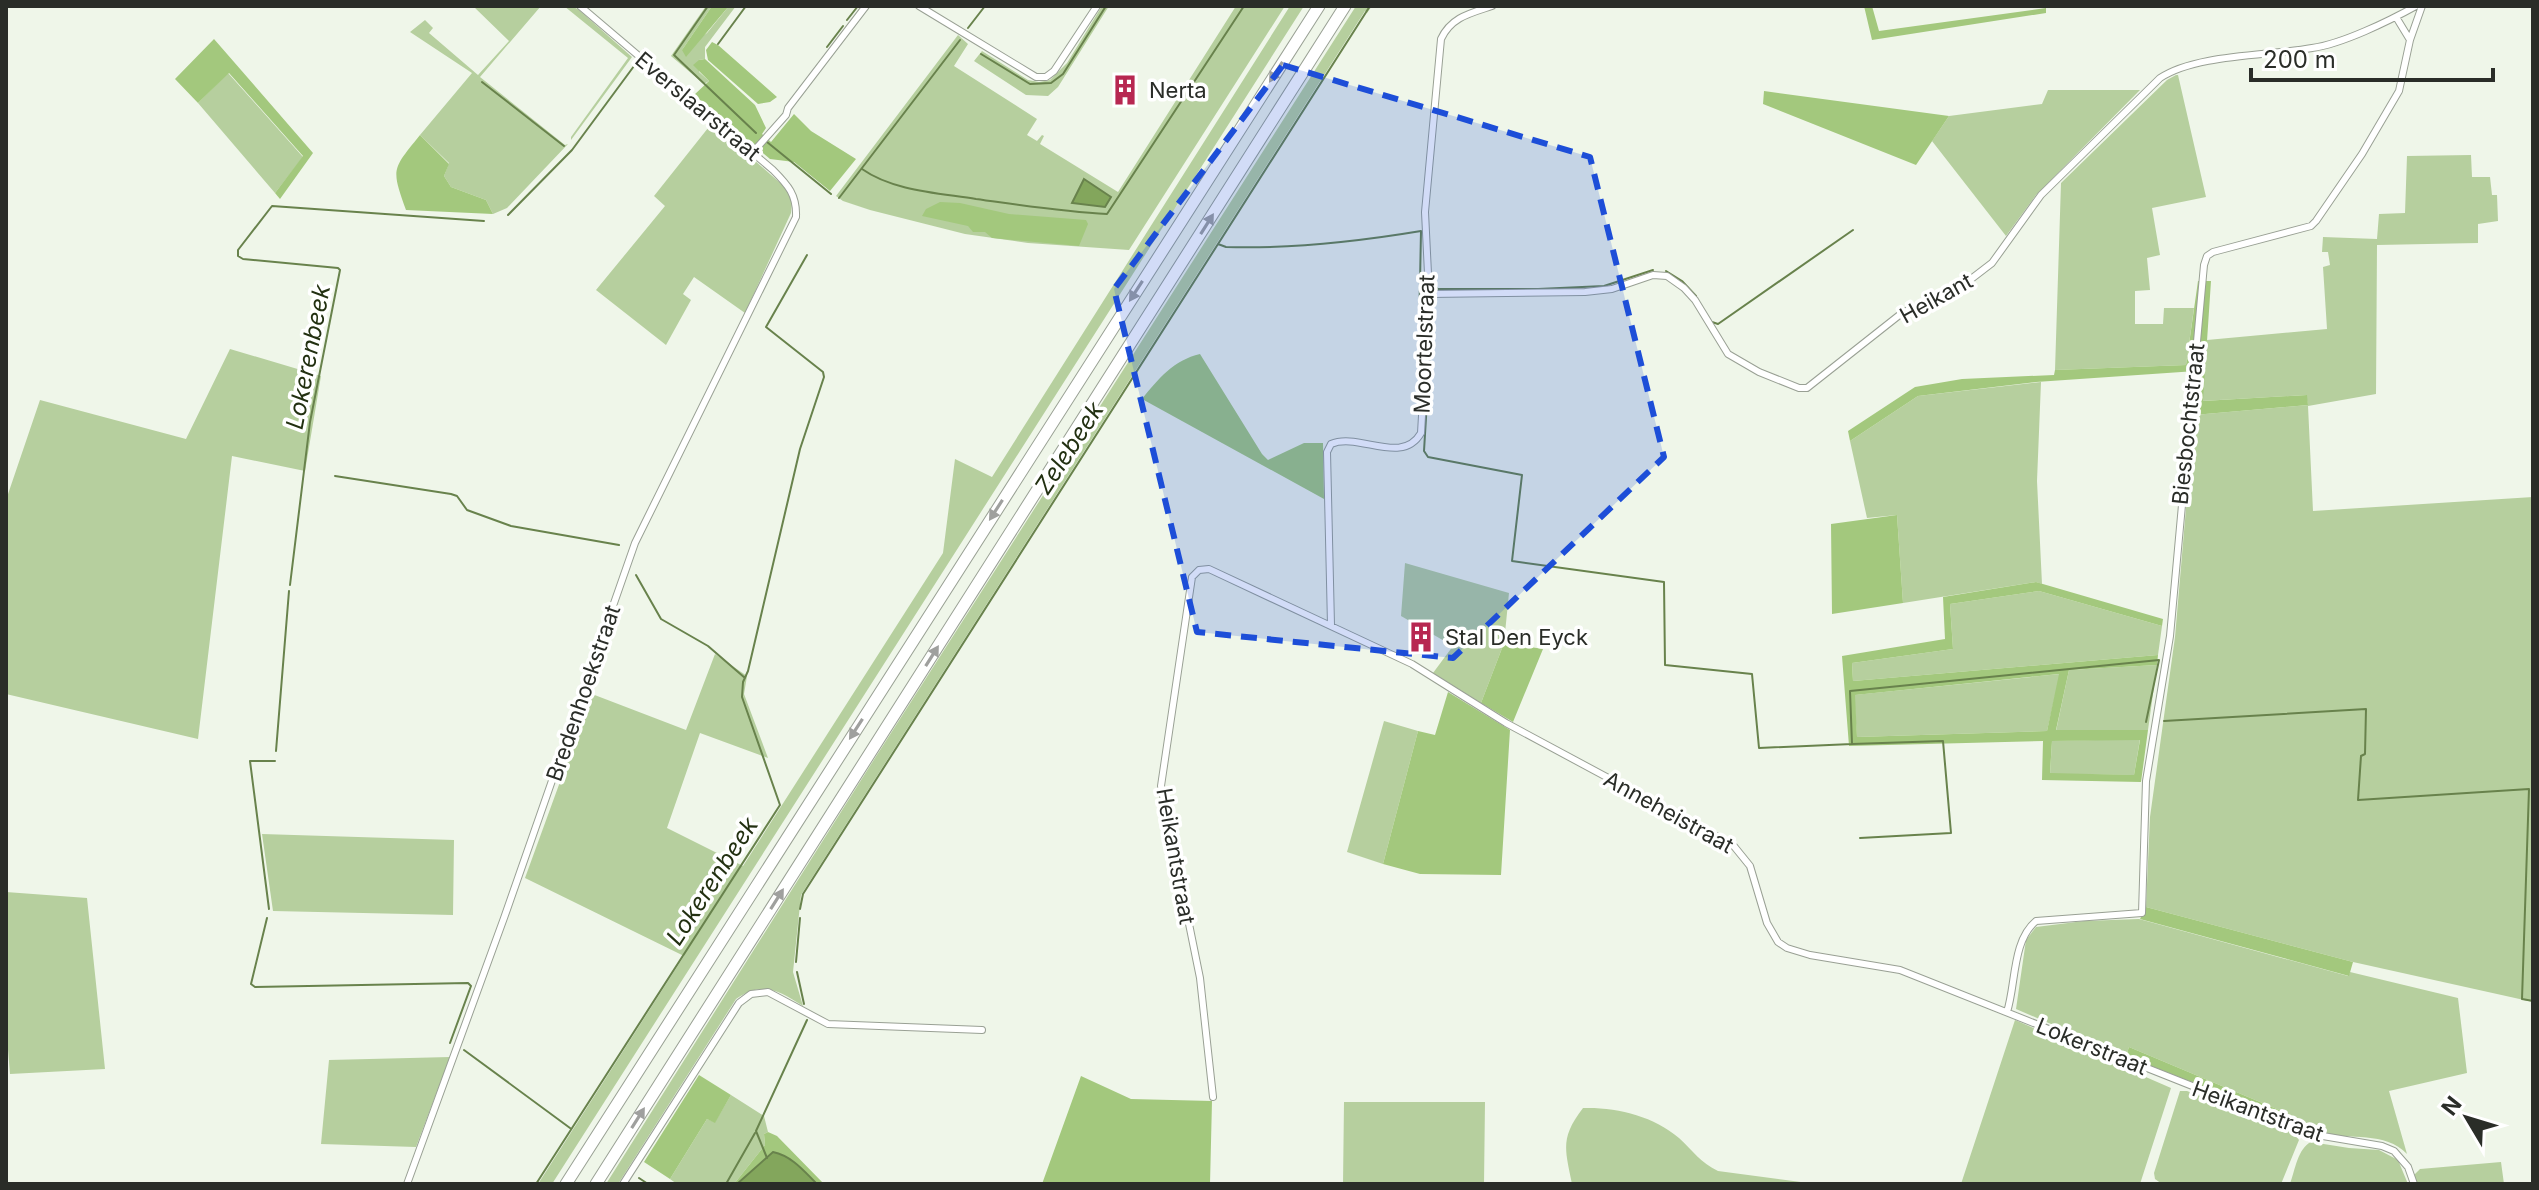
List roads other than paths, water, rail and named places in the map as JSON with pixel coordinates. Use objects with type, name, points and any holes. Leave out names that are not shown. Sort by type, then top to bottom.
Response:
[{"type":"highway","points":[[566,1184],[1319,6]]},
{"type":"highway","points":[[596,1184],[1345,6]]},
{"type":"street","name":"Everslaarstraat","points":[[580,6],[773,170],[793,192],[797,203],[796,217]]},
{"type":"street","points":[[753,152],[786,115],[788,108],[866,6]]},
{"type":"street","points":[[919,6],[1036,77],[1046,77],[1054,71],[1097,6]]},
{"type":"street","name":"Moortelstraat","points":[[1331,625],[1327,452],[1335,442],[1404,448],[1416,442],[1421,433],[1429,294],[1425,212],[1441,39],[1450,24],[1492,6]]},
{"type":"street","name":"Heikant","points":[[1429,294],[1585,292],[1612,289],[1653,275],[1667,276],[1695,300],[1728,354],[1772,378],[1807,388],[1902,313],[1962,286],[1992,263],[2041,195],[2160,78],[2174,69],[2316,48],[2419,6]]},
{"type":"street","name":"Biesbochtstraat","points":[[2007,1012],[2021,943],[2028,928],[2036,921],[2142,913],[2146,781],[2170,636],[2207,256],[2311,226],[2316,221],[2362,154],[2399,91],[2419,6]]},
{"type":"street","points":[[2396,17],[2410,40]]},
{"type":"street","name":"Bredenhoekstraat","points":[[407,1184],[635,543],[796,217]]},
{"type":"street","name":"Anneheistraat","points":[[1199,570],[1209,569],[1412,664],[1506,723],[1733,845],[1750,866],[1767,923],[1778,942],[1787,948],[1810,955],[1900,970],[2007,1012]]},
{"type":"street","name":"Heikantstraat","points":[[1199,570],[1192,577],[1161,786],[1200,978],[1213,1097]]},
{"type":"street","points":[[623,1184],[739,1003],[751,994],[768,992],[828,1024],[982,1030]]},
{"type":"street","name":"Lokerstraat","points":[[2007,1012],[2177,1081]]},
{"type":"street","name":"Heikantstraat","points":[[2177,1081],[2305,1133],[2382,1146],[2402,1157],[2414,1184]]},
{"type":"waterway","points":[[708,6],[674,55],[756,133]]},
{"type":"waterway","points":[[718,44],[746,6]]},
{"type":"waterway","points":[[847,20],[858,6]]},
{"type":"waterway","name":"Lokerenbeek","points":[[968,28],[985,6]]},
{"type":"waterway","points":[[981,54],[1030,84],[1051,83],[1063,74],[1106,6]]},
{"type":"waterway","points":[[862,169],[888,182],[917,190],[1107,214],[1244,6]]},
{"type":"waterway","name":"Zelebeek","points":[[800,909],[803,894],[1370,6]]},
{"type":"waterway","points":[[827,47],[843,26]]},
{"type":"waterway","name":"Lokerenbeek","points":[[839,198],[960,40]]},
{"type":"waterway","name":"Lokerenbeek","points":[[643,53],[644,49]]},
{"type":"waterway","name":"Lokerenbeek","points":[[508,215],[572,150],[637,62]]},
{"type":"waterway","points":[[482,82],[564,146]]},
{"type":"waterway","points":[[767,142],[831,194]]},
{"type":"waterway","name":"Lokerenbeek","points":[[290,585],[310,422],[340,270],[243,259],[238,256],[238,250],[272,206],[484,221]]},
{"type":"waterway","points":[[1712,322],[1718,324],[1853,230]]},
{"type":"waterway","points":[[1218,244],[1226,247],[1299,246],[1421,231],[1419,332],[1425,333]]},
{"type":"waterway","name":"Lokerenbeek","points":[[536,1184],[780,805],[742,697],[743,682],[800,449],[824,377],[823,372],[766,327],[807,255]]},
{"type":"waterway","points":[[1433,285],[1438,289],[1604,286],[1653,270]]},
{"type":"waterway","points":[[1666,271],[1682,281],[1696,296]]},
{"type":"waterway","points":[[1431,334],[1424,451],[1428,457],[1522,475],[1512,561],[1664,582],[1665,665],[1752,674],[1759,748],[1852,744],[1850,691],[2159,660],[2146,722]]},
{"type":"waterway","points":[[335,476],[451,494],[457,496],[467,510],[511,526],[619,545]]},
{"type":"waterway","points":[[636,575],[661,619],[708,646],[745,678]]},
{"type":"waterway","name":"Lokerenbeek","points":[[276,751],[289,591]]},
{"type":"waterway","points":[[2164,721],[2366,709],[2365,754],[2361,756],[2358,800],[2529,789],[2522,999],[2533,1001]]},
{"type":"waterway","points":[[1852,744],[1943,741],[1951,833],[1860,838]]},
{"type":"waterway","name":"Lokerenbeek","points":[[269,909],[250,761],[275,761]]},
{"type":"waterway","name":"Lokerenbeek","points":[[267,918],[251,984],[255,987],[468,983],[471,986],[450,1043]]},
{"type":"waterway","name":"Zelebeek","points":[[796,962],[800,918]]},
{"type":"waterway","name":"Zelebeek","points":[[797,972],[804,1004]]},
{"type":"waterway","name":"Zelebeek","points":[[767,1158],[756,1131],[807,1020]]},
{"type":"waterway","name":"Lokerenbeek","points":[[464,1050],[570,1128]]},
{"type":"waterway","name":"Zelebeek","points":[[726,1184],[755,1133]]},
{"type":"waterway","name":"Zelebeek","points":[[639,1178],[648,1184]]},
{"type":"place","name":"Nerta","points":[[1125,90]]},
{"type":"place","name":"Stal Den Eyck","points":[[1421,637]]}]
